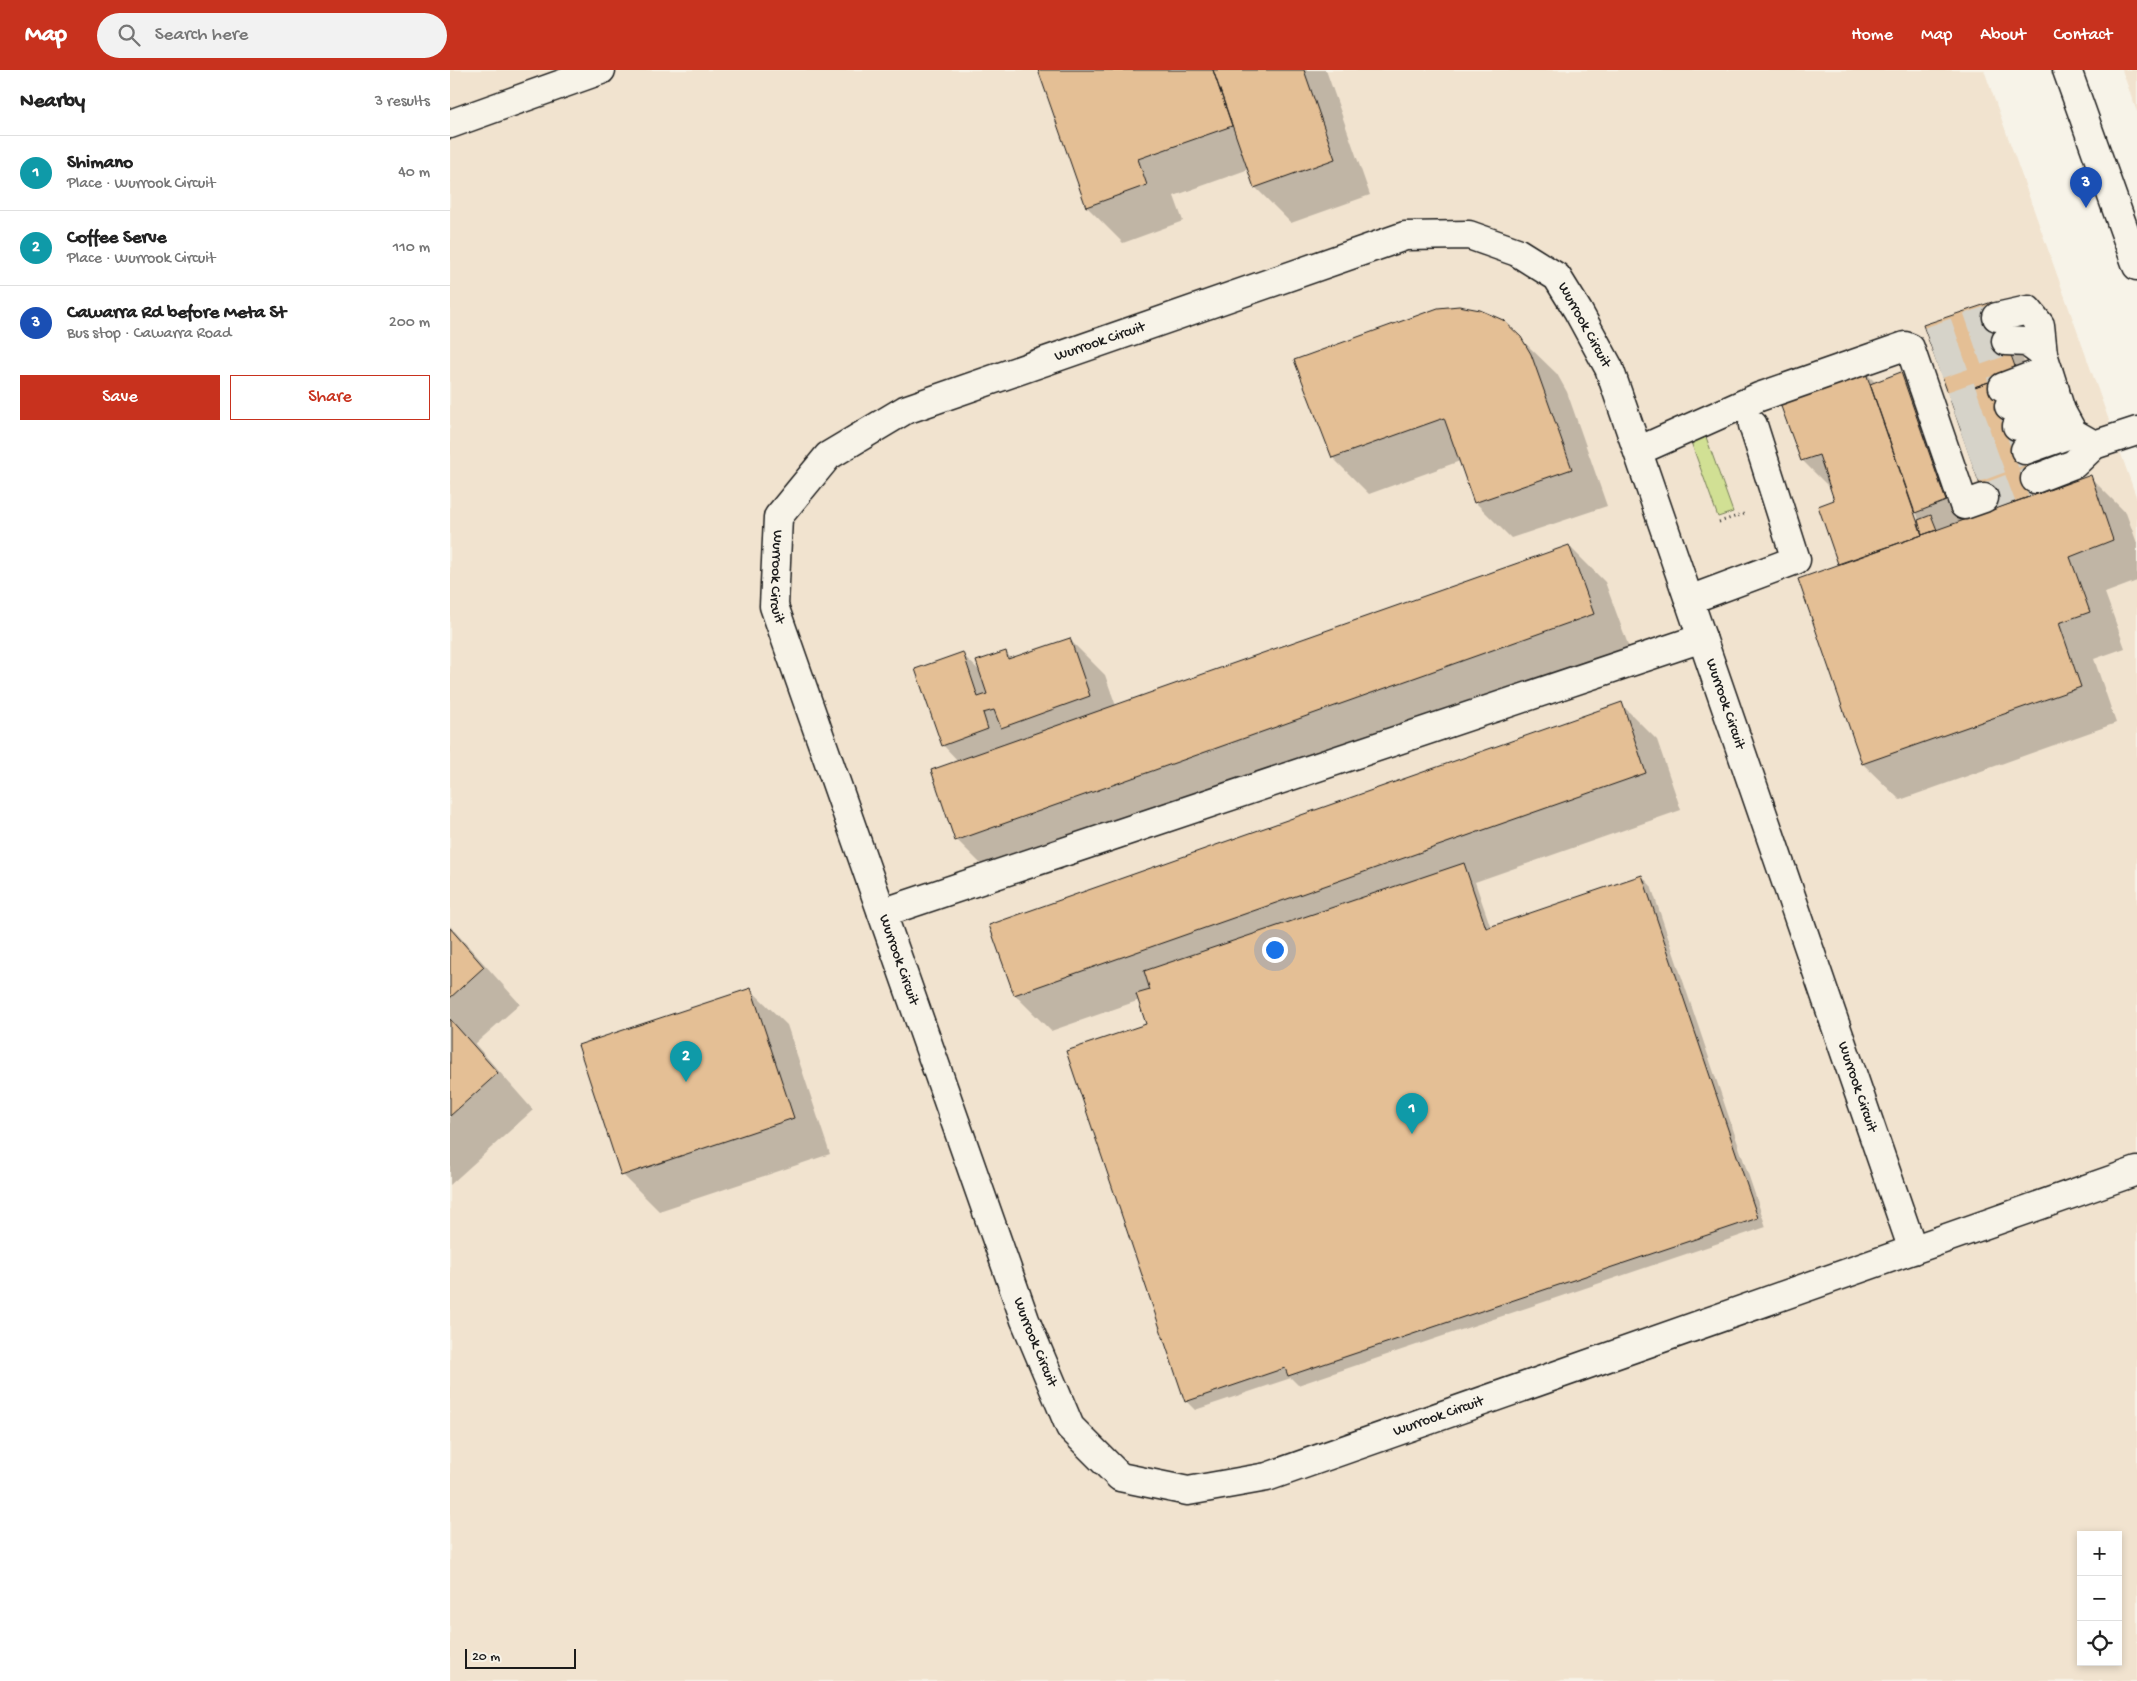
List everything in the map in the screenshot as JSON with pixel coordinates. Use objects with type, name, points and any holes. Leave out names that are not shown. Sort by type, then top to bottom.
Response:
[{"type":"street","points":[[450,124],[601,70]]},
{"type":"street","points":[[2067,70],[2137,266]]},
{"type":"street","name":"Wurrook Circuit","points":[[1913,1250],[1609,368],[1557,277],[1517,252],[1469,235],[1405,236],[905,410],[828,456],[778,517],[774,606],[1025,1320],[1070,1427],[1120,1477],[1188,1491],[1267,1477],[1913,1250],[2137,1171]]},
{"type":"street","points":[[2001,329],[2028,310],[2040,325],[2062,400],[2074,464],[2035,479]]},
{"type":"street","points":[[1638,451],[1758,397],[1905,346],[1924,357],[1953,439],[1964,505],[1984,498]]},
{"type":"street","points":[[2062,400],[2013,417],[2062,400],[2137,431]]},
{"type":"street","points":[[1689,600],[1796,560],[1753,425]]},
{"type":"street","points":[[882,913],[1702,638]]},
{"type":"shaded area","points":[[450,70],[1984,70],[2137,499],[2137,1681],[450,1681]]},
{"type":"shaded area","points":[[2122,70],[2137,70],[2137,112]]},
{"type":"green space","points":[[1706,437],[1733,512],[1718,517],[1691,442]]},
{"type":"building","points":[[1038,70],[1213,70],[1232,126],[1138,159],[1147,185],[1086,207]]},
{"type":"building","points":[[1213,70],[1304,70],[1335,159],[1254,188]]},
{"type":"building","points":[[1992,302],[2017,372],[1949,396],[1923,325]]},
{"type":"building","points":[[1459,306],[1480,310],[1503,320],[1521,337],[1531,354],[1572,469],[1474,503],[1444,418],[1332,458],[1294,360],[1438,308]]},
{"type":"building","points":[[1865,370],[1922,535],[1838,564],[1818,506],[1834,500],[1819,455],[1801,461],[1779,401]]},
{"type":"building","points":[[1901,372],[1946,501],[1915,513],[1870,384]]},
{"type":"building","points":[[2000,378],[2040,493],[1989,511],[1949,396]]},
{"type":"building","points":[[2091,475],[2113,540],[2070,557],[2090,612],[2059,623],[2081,687],[1862,764],[1798,579]]},
{"type":"building","points":[[1931,515],[1937,530],[1922,535],[1918,520]]},
{"type":"building","points":[[1569,545],[1594,614],[955,841],[931,770]]},
{"type":"building","points":[[1070,638],[1090,696],[1001,728],[994,710],[983,713],[988,729],[942,746],[915,669],[963,652],[978,697],[987,694],[976,661],[1006,651],[1008,659]]},
{"type":"building","points":[[1622,702],[1646,773],[1014,995],[989,925]]},
{"type":"building","points":[[1464,863],[1486,928],[1642,875],[1758,1218],[1288,1376],[1285,1368],[1185,1402],[1066,1051],[1146,1024],[1136,994],[1150,990],[1144,971]]},
{"type":"building","points":[[450,928],[484,967],[450,998]]},
{"type":"building","points":[[751,988],[794,1118],[621,1176],[578,1045]]},
{"type":"building","points":[[450,1019],[498,1073],[450,1116]]},
{"type":"tunnel","points":[[1929,341],[1997,317]]},
{"type":"tunnel","points":[[1937,365],[2006,341]]},
{"type":"tunnel","points":[[1952,405],[2003,387]]},
{"type":"tunnel","points":[[1959,425],[2009,406]]},
{"type":"tunnel","points":[[1965,444],[2017,426]]},
{"type":"tunnel","points":[[1974,469],[2025,450]]},
{"type":"tunnel","points":[[1984,498],[2035,479]]},
{"type":"place","name":"Cawarra Rd before Meta St","points":[[2086,208]]},
{"type":"place","name":"Coffee Serve","points":[[686,1082]]},
{"type":"place","name":"Shimano","points":[[1412,1134]]}]
